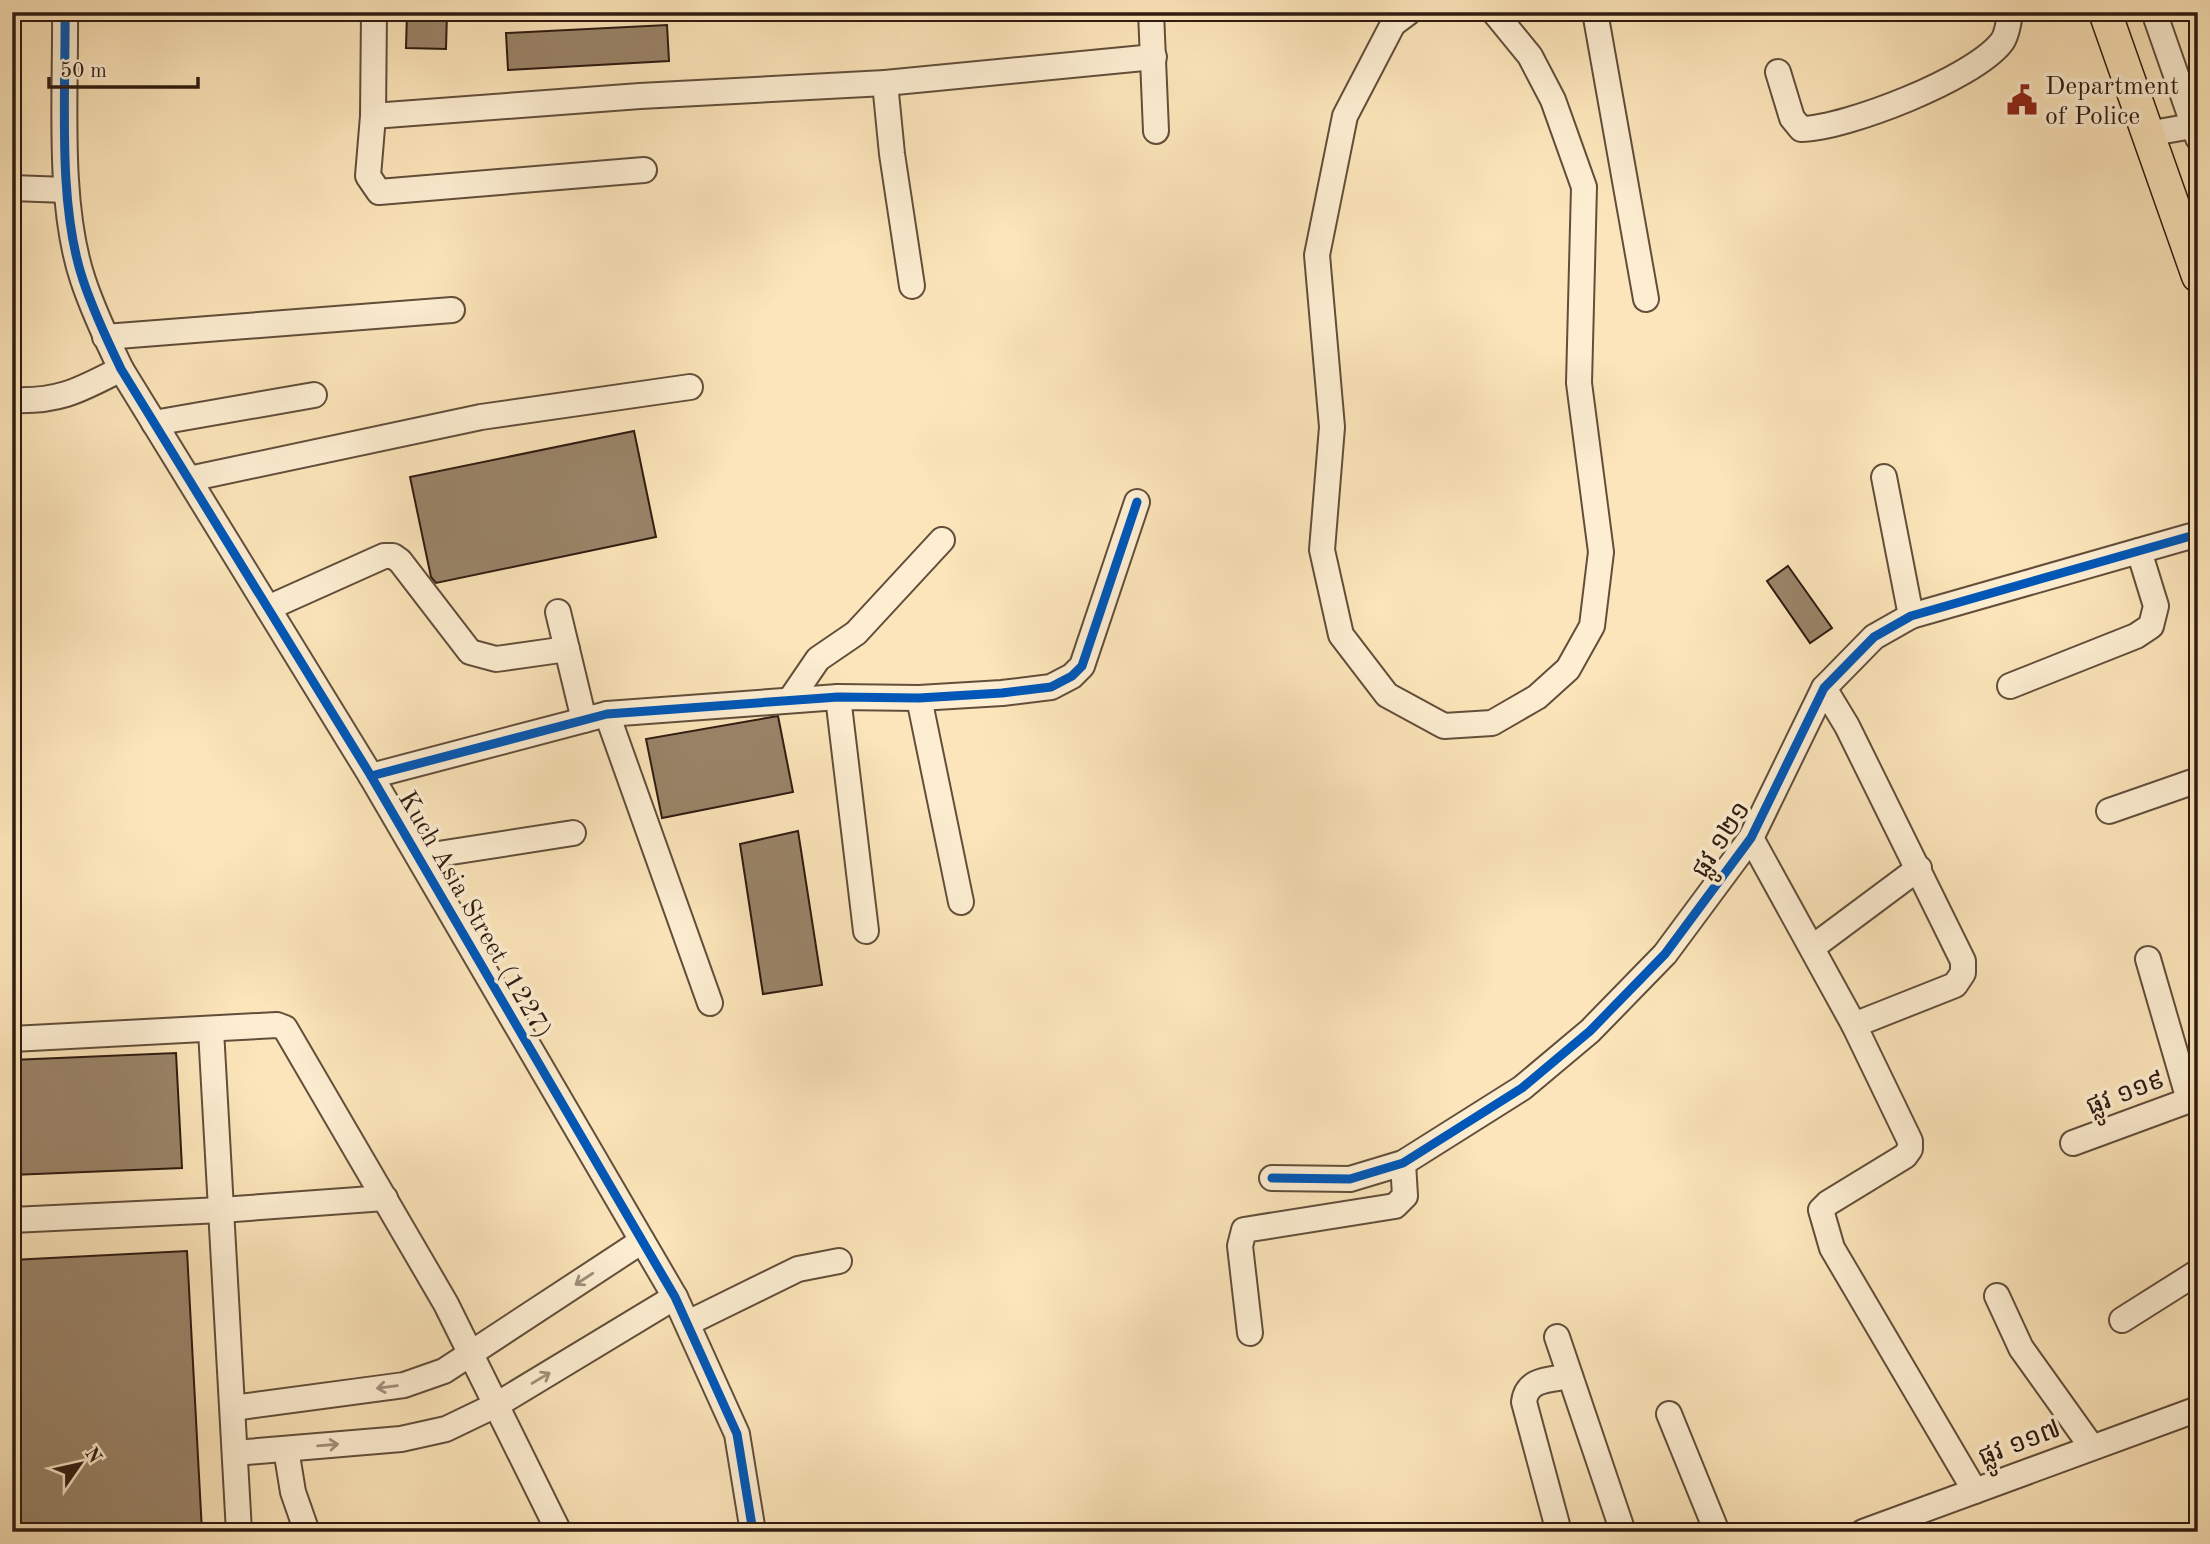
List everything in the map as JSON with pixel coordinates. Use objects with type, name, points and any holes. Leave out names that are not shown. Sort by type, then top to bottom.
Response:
[{"type":"main road","points":[[2105,12],[2198,276]]},
{"type":"street","name":"Kuch Asia Street (1227)","points":[[65,12],[66,190],[82,277],[105,337],[121,369],[371,776],[675,1297],[737,1434],[752,1532]]},
{"type":"street","points":[[374,12],[373,116],[368,176],[379,192],[644,170]]},
{"type":"street","points":[[1151,12],[1156,131]]},
{"type":"street","points":[[1409,12],[1393,24],[1345,116],[1317,255],[1332,427],[1322,550],[1341,635],[1387,695],[1444,726],[1492,723],[1537,697],[1568,669],[1592,626],[1601,552],[1578,383],[1584,187],[1553,100],[1530,56],[1494,12]]},
{"type":"street","points":[[1595,12],[1646,299]]},
{"type":"street","points":[[1778,72],[1792,118],[1801,129],[1858,118],[1924,92],[1991,53],[2003,41],[2010,12]]},
{"type":"street","points":[[2147,134],[2196,129],[2154,12]]},
{"type":"street","points":[[373,116],[640,96],[885,83],[1154,57]]},
{"type":"street","points":[[885,83],[892,154],[912,286]]},
{"type":"street","points":[[12,188],[66,190]]},
{"type":"street","points":[[105,337],[452,310]]},
{"type":"street","points":[[12,400],[43,401],[74,393],[121,369]]},
{"type":"street","points":[[189,479],[481,417],[690,387]]},
{"type":"street","points":[[154,423],[314,395]]},
{"type":"street","points":[[1884,477],[1911,616]]},
{"type":"street","points":[[371,776],[596,717],[790,700],[838,697],[919,698],[1051,687],[1072,676],[1082,666],[1138,502]]},
{"type":"street","name":"ផ្លូវ ១២១","points":[[1272,1178],[1350,1179],[1403,1163],[1522,1088],[1590,1031],[1665,954],[1751,838],[1824,688],[1874,637],[1911,616],[2198,534]]},
{"type":"street","points":[[790,700],[818,659],[856,633],[942,540]]},
{"type":"street","points":[[2010,686],[2136,636],[2151,626],[2156,606],[2139,551]]},
{"type":"street","points":[[268,608],[384,556],[393,556],[400,561],[470,652],[496,659],[566,649]]},
{"type":"street","points":[[558,612],[566,649],[596,717],[710,1003]]},
{"type":"street","points":[[1824,688],[1919,869],[1963,961],[1963,973],[1955,985],[1854,1025]]},
{"type":"street","points":[[838,697],[866,931]]},
{"type":"street","points":[[919,698],[961,902]]},
{"type":"street","points":[[2109,811],[2198,780]]},
{"type":"street","points":[[419,858],[573,832]]},
{"type":"street","points":[[1751,838],[1854,1025],[1905,1131],[1910,1149],[1905,1156],[1828,1203],[1821,1210],[1822,1222],[1832,1248],[1975,1491]]},
{"type":"street","points":[[1812,947],[1919,869]]},
{"type":"street","points":[[2148,959],[2193,1098]]},
{"type":"street","points":[[12,1039],[277,1025],[285,1028],[472,1352],[559,1532]]},
{"type":"street","points":[[211,1030],[239,1532]]},
{"type":"street","name":"ផ្លូវ ១១៩","points":[[2073,1143],[2193,1098]]},
{"type":"street","points":[[1250,1333],[1240,1246],[1244,1230],[1395,1206],[1405,1196],[1403,1163]]},
{"type":"street","points":[[12,1220],[221,1210],[385,1198]]},
{"type":"street","points":[[233,1408],[404,1385],[444,1371],[642,1241]]},
{"type":"street","points":[[688,1323],[798,1269],[839,1261]]},
{"type":"street","points":[[2122,1320],[2198,1272]]},
{"type":"street","points":[[1997,1296],[2021,1348],[2091,1446]]},
{"type":"street","points":[[235,1453],[401,1439],[446,1429],[498,1404],[675,1297]]},
{"type":"street","points":[[1557,1337],[1623,1532]]},
{"type":"street","points":[[1559,1532],[1524,1402],[1525,1391],[1534,1382],[1570,1376]]},
{"type":"street","name":"ផ្លូវ ១១៧","points":[[1863,1532],[2091,1446],[2198,1409]]},
{"type":"street","points":[[1669,1414],[1717,1532]]},
{"type":"street","points":[[286,1448],[293,1492],[307,1532]]},
{"type":"building","points":[[407,12],[447,12],[446,49],[406,48]]},
{"type":"building","points":[[667,25],[669,61],[508,70],[506,33]]},
{"type":"building","points":[[634,431],[656,537],[436,583],[431,577],[410,477]]},
{"type":"building","points":[[1788,566],[1832,628],[1810,643],[1767,581]]},
{"type":"building","points":[[778,716],[793,792],[662,818],[646,739]]},
{"type":"building","points":[[798,831],[822,985],[763,994],[740,844]]},
{"type":"building","points":[[176,1053],[182,1168],[12,1175],[12,1060]]},
{"type":"building","points":[[187,1251],[202,1532],[12,1532],[12,1260]]},
{"type":"cycle path","points":[[65,12],[65,148],[69,217],[83,280],[105,336],[121,369],[371,776],[675,1297],[737,1434],[753,1532]]},
{"type":"cycle path","points":[[371,776],[607,714],[838,697],[919,698],[1002,693],[1051,687],[1072,676],[1082,666],[1137,502]]},
{"type":"cycle path","points":[[1272,1178],[1350,1179],[1403,1163],[1522,1088],[1590,1031],[1665,954],[1751,838],[1824,688],[1874,637],[1911,616],[2198,534]]},
{"type":"place","name":"Department of Police","points":[[2022,100]]}]
